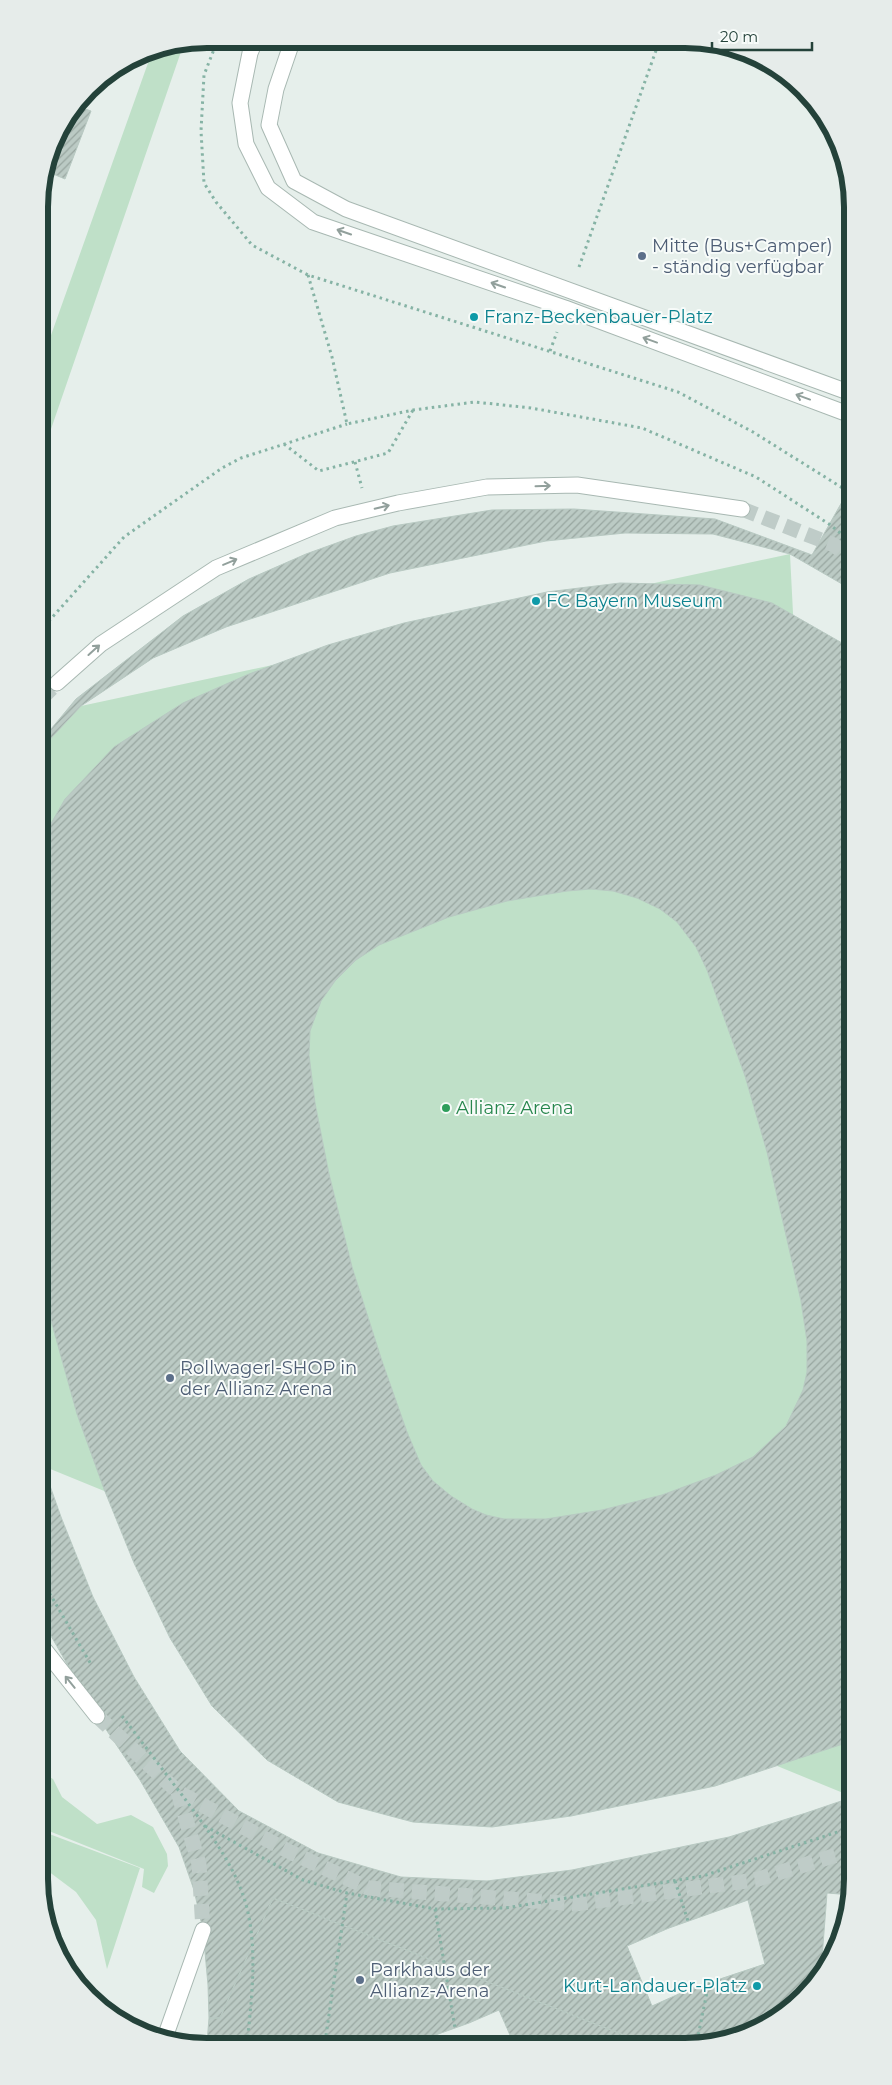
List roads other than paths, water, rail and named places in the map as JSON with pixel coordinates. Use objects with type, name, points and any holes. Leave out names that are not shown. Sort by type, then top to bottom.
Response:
[{"type":"lane","points":[[252,48],[240,104],[246,144],[268,188],[313,222],[565,308],[844,413]]},
{"type":"lane","points":[[290,48],[276,89],[268,125],[294,181],[346,209],[844,391]]},
{"type":"lane","points":[[57,683],[101,644],[216,568],[334,518],[398,503],[487,487],[577,485],[742,509]]},
{"type":"lane","points":[[48,1654],[97,1716]]},
{"type":"lane","points":[[167,2032],[203,1930]]},
{"type":"tunnel","points":[[742,509],[834,545],[844,553]]},
{"type":"tunnel","points":[[48,692],[57,683]]},
{"type":"tunnel","points":[[97,1716],[178,1792],[288,1851],[368,1888],[575,1904],[755,1880],[844,1853]]},
{"type":"tunnel","points":[[178,1792],[199,1864],[203,1930]]},
{"type":"place","name":"Mitte (Bus+Camper) - ständig verfügbar","points":[[642,256]]},
{"type":"place","name":"Franz-Beckenbauer-Platz","points":[[474,317]]},
{"type":"place","name":"FC Bayern Museum","points":[[536,601]]},
{"type":"place","name":"Allianz Arena","points":[[446,1108]]},
{"type":"place","name":"Rollwagerl-SHOP in der Allianz Arena","points":[[170,1378]]},
{"type":"place","name":"Parkhaus der Allianz-Arena","points":[[360,1980]]},
{"type":"place","name":"Kurt-Landauer-Platz","points":[[757,1986]]}]
